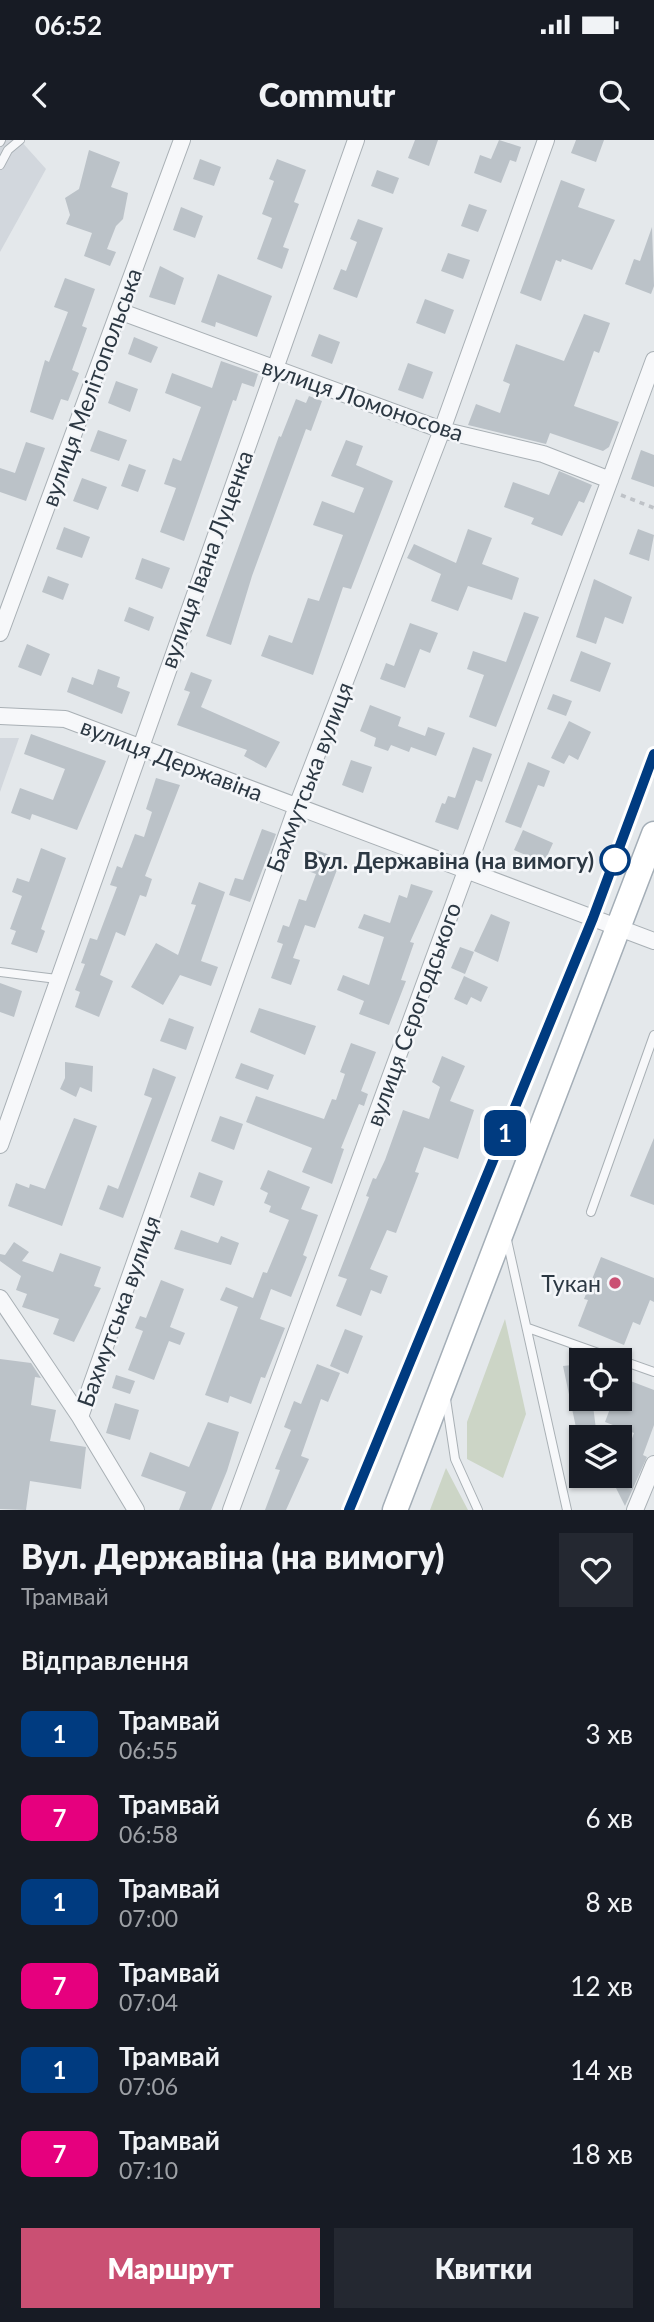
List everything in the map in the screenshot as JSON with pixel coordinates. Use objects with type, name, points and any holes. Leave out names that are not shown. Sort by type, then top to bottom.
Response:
[{"type":"main road","points":[[395,1510],[654,834]]},
{"type":"street","name":"вулиця Мелітопольська","points":[[0,633],[182,140]]},
{"type":"street","name":"вулиця Івана Луценка","points":[[0,1145],[356,140]]},
{"type":"street","name":"Бахмутська вулиця","points":[[80,1417],[297,806],[442,430],[546,140]]},
{"type":"street","name":"вулиця Ломоносова","points":[[119,311],[442,430],[543,454],[608,485]]},
{"type":"street","name":"вулиця Сєрогодського","points":[[231,1510],[654,360]]},
{"type":"street","name":"вулиця Державіна","points":[[0,716],[65,719],[654,941]]},
{"type":"street","points":[[0,1298],[80,1417],[136,1510]]},
{"type":"street","points":[[635,1510],[654,1464]]},
{"type":"lane","points":[[0,165],[2,145],[20,140]]},
{"type":"lane","points":[[0,972],[57,979]]},
{"type":"lane","points":[[592,1212],[654,1034]]},
{"type":"lane","points":[[503,1223],[567,1510]]},
{"type":"lane","points":[[528,1328],[585,1348]]},
{"type":"lane","points":[[632,1364],[654,1372]]},
{"type":"lane","points":[[444,1384],[455,1459],[478,1510]]},
{"type":"path","points":[[608,485],[654,508]]},
{"type":"shaded area","points":[[0,140],[20,140],[46,169],[0,252]]},
{"type":"shaded area","points":[[0,738],[19,738],[0,792]]},
{"type":"green space","points":[[505,1319],[526,1414],[503,1478],[467,1459],[467,1422]]},
{"type":"green space","points":[[446,1468],[468,1510],[430,1510]]},
{"type":"building","points":[[415,140],[438,140],[429,166],[408,158]]},
{"type":"building","points":[[499,140],[521,147],[516,162],[510,160],[501,183],[474,173],[480,155],[491,159]]},
{"type":"building","points":[[576,140],[604,140],[596,162],[571,153]]},
{"type":"building","points":[[89,150],[120,162],[111,187],[128,193],[123,219],[116,226],[107,249],[116,252],[110,266],[84,256],[92,233],[66,224],[70,215],[65,198],[79,189]]},
{"type":"building","points":[[200,159],[221,167],[214,186],[193,179]]},
{"type":"building","points":[[277,159],[306,170],[294,202],[299,204],[283,247],[289,249],[282,269],[257,259],[272,218],[262,214],[274,181],[269,179]]},
{"type":"building","points":[[377,170],[399,178],[393,194],[371,186]]},
{"type":"building","points":[[561,180],[585,189],[578,207],[615,220],[592,270],[562,259],[561,262],[556,260],[541,301],[520,293]]},
{"type":"building","points":[[469,204],[487,210],[478,232],[461,226]]},
{"type":"building","points":[[181,207],[203,216],[195,238],[173,230]]},
{"type":"building","points":[[358,219],[383,228],[357,298],[333,289],[341,269],[346,271],[357,242],[350,239]]},
{"type":"building","points":[[652,227],[654,286],[651,294],[625,284],[634,259],[640,261]]},
{"type":"building","points":[[448,253],[470,260],[463,279],[441,271]]},
{"type":"building","points":[[160,266],[184,278],[175,305],[149,297]]},
{"type":"building","points":[[218,274],[272,296],[257,337],[216,322],[215,327],[201,322]]},
{"type":"building","points":[[65,278],[95,289],[82,326],[87,328],[72,370],[79,373],[68,401],[61,399],[53,420],[30,412],[45,360],[49,362],[68,312],[54,307]]},
{"type":"building","points":[[425,299],[454,310],[445,334],[416,323]]},
{"type":"building","points":[[584,314],[610,323],[599,353],[594,351],[574,406],[619,422],[609,447],[603,451],[550,433],[546,444],[468,425],[476,404],[500,413],[510,384],[503,381],[516,344],[564,361]]},
{"type":"building","points":[[319,334],[340,342],[332,364],[311,356]]},
{"type":"building","points":[[134,337],[158,347],[151,363],[128,354]]},
{"type":"building","points":[[221,361],[258,374],[254,387],[242,383],[236,401],[233,400],[184,541],[160,532],[176,488],[164,484],[173,458],[181,461],[201,407],[165,393],[172,373],[212,388]]},
{"type":"building","points":[[408,363],[433,372],[423,399],[398,390]]},
{"type":"building","points":[[116,381],[138,389],[130,412],[108,403]]},
{"type":"building","points":[[309,396],[322,401],[311,431],[306,429],[252,576],[231,645],[206,636],[279,436],[281,437],[296,399],[306,403]]},
{"type":"building","points":[[98,430],[127,440],[119,461],[90,451]]},
{"type":"building","points":[[346,440],[363,446],[356,465],[393,481],[351,589],[343,587],[313,675],[261,656],[269,635],[292,643],[308,598],[319,601],[343,535],[313,525],[322,501],[354,513],[364,488],[331,476]]},
{"type":"building","points":[[26,442],[45,448],[26,501],[0,492],[0,468],[15,473]]},
{"type":"building","points":[[641,450],[654,455],[654,487],[631,479]]},
{"type":"building","points":[[129,464],[146,470],[138,492],[121,486]]},
{"type":"building","points":[[559,471],[592,485],[584,503],[579,501],[562,536],[531,524],[534,518],[504,507],[513,482],[549,495]]},
{"type":"building","points":[[82,478],[107,487],[98,510],[73,501]]},
{"type":"building","points":[[64,527],[90,537],[82,558],[56,549]]},
{"type":"building","points":[[468,529],[492,538],[482,564],[519,578],[512,600],[468,586],[458,611],[431,601],[441,574],[407,558],[414,544],[456,563]]},
{"type":"building","points":[[638,529],[654,535],[649,561],[629,554]]},
{"type":"building","points":[[142,558],[170,568],[162,589],[135,579]]},
{"type":"building","points":[[48,576],[69,584],[63,600],[42,592]]},
{"type":"building","points":[[594,579],[632,597],[623,624],[605,617],[596,644],[576,637]]},
{"type":"building","points":[[129,607],[154,617],[149,631],[124,621]]},
{"type":"building","points":[[524,612],[539,617],[496,727],[469,717],[484,675],[467,669],[473,651],[506,662]]},
{"type":"building","points":[[410,623],[438,633],[430,653],[420,649],[405,688],[380,679],[386,663],[394,666]]},
{"type":"building","points":[[27,644],[50,654],[41,676],[18,667]]},
{"type":"building","points":[[581,651],[611,663],[600,692],[570,681]]},
{"type":"building","points":[[98,669],[120,677],[117,687],[130,692],[122,714],[67,692],[72,677],[93,685]]},
{"type":"building","points":[[191,672],[212,680],[201,707],[280,742],[266,768],[244,756],[247,750],[177,725],[190,692],[184,690]]},
{"type":"building","points":[[553,694],[572,701],[566,716],[547,709]]},
{"type":"building","points":[[370,705],[401,717],[398,726],[425,736],[428,727],[445,733],[436,756],[411,747],[409,752],[391,745],[388,751],[374,746],[376,738],[360,731]]},
{"type":"building","points":[[569,721],[591,732],[578,760],[569,755],[564,764],[551,758]]},
{"type":"building","points":[[31,734],[106,761],[77,830],[32,814],[30,820],[11,813],[20,788],[53,800],[65,769],[24,754]]},
{"type":"building","points":[[473,747],[492,754],[482,782],[476,780],[458,830],[435,822],[442,803],[445,804],[448,796],[455,798]]},
{"type":"building","points":[[351,760],[372,767],[363,793],[342,785]]},
{"type":"building","points":[[528,762],[550,771],[544,787],[538,785],[521,828],[505,822]]},
{"type":"building","points":[[156,778],[180,785],[145,876],[152,879],[146,897],[140,895],[125,936],[116,932],[100,975],[113,981],[99,1017],[75,1007],[80,992],[75,990],[85,964],[81,963],[90,938],[97,940],[117,887],[110,885],[117,866],[122,868],[135,834],[144,837],[152,812],[146,809]]},
{"type":"building","points":[[262,829],[276,834],[250,902],[229,895],[235,878],[243,880]]},
{"type":"building","points":[[523,830],[553,843],[544,863],[514,850]]},
{"type":"building","points":[[41,848],[66,858],[41,929],[45,931],[37,953],[11,944],[16,931],[10,929],[22,896],[12,892],[17,878],[29,882]]},
{"type":"building","points":[[316,850],[341,859],[315,928],[305,925],[293,958],[300,960],[291,985],[271,978],[283,944],[277,942],[283,925],[289,927],[299,899],[306,901],[316,874],[308,871]]},
{"type":"building","points":[[199,882],[225,892],[201,961],[218,967],[211,986],[180,975],[163,1005],[131,987],[156,943],[178,955],[196,905],[191,904]]},
{"type":"building","points":[[411,884],[433,891],[410,942],[414,943],[401,980],[406,981],[389,1025],[359,1014],[364,1001],[337,990],[343,975],[369,985],[384,937],[358,928],[364,914],[390,923],[399,895],[407,898]]},
{"type":"building","points":[[491,914],[510,922],[498,962],[474,951]]},
{"type":"building","points":[[460,947],[474,952],[465,974],[451,968]]},
{"type":"building","points":[[464,976],[488,987],[481,1002],[471,997],[467,1005],[454,999]]},
{"type":"building","points":[[0,983],[22,991],[14,1017],[0,1012]]},
{"type":"building","points":[[259,1008],[316,1026],[305,1055],[250,1032]]},
{"type":"building","points":[[169,1018],[194,1027],[186,1050],[160,1041]]},
{"type":"building","points":[[351,1043],[376,1052],[361,1091],[368,1094],[364,1106],[359,1104],[341,1148],[344,1149],[332,1184],[302,1172],[312,1148],[246,1122],[256,1096],[324,1119],[332,1099],[336,1100],[345,1074],[340,1072]]},
{"type":"building","points":[[442,1056],[465,1066],[450,1101],[474,1110],[458,1159],[424,1147],[415,1172],[419,1173],[396,1233],[387,1230],[370,1269],[388,1276],[381,1294],[371,1290],[361,1316],[336,1306],[347,1279],[338,1276],[369,1197],[366,1196],[373,1178],[376,1179],[385,1160],[403,1110],[429,1119],[440,1087],[432,1082]]},
{"type":"building","points":[[65,1062],[93,1066],[92,1092],[80,1087],[76,1097],[60,1089],[65,1078]]},
{"type":"building","points":[[241,1063],[274,1075],[268,1090],[235,1078]]},
{"type":"building","points":[[153,1068],[176,1077],[123,1218],[99,1209],[108,1185],[118,1189],[152,1098],[144,1095]]},
{"type":"building","points":[[220,1116],[243,1124],[234,1150],[211,1141]]},
{"type":"building","points":[[74,1118],[97,1126],[62,1226],[8,1206],[16,1183],[29,1188],[30,1184],[45,1189]]},
{"type":"building","points":[[654,1138],[654,1205],[630,1196]]},
{"type":"building","points":[[268,1170],[310,1187],[301,1209],[318,1215],[303,1255],[307,1257],[291,1297],[271,1289],[260,1319],[285,1328],[265,1378],[261,1377],[251,1404],[230,1396],[228,1403],[205,1395],[238,1307],[220,1300],[226,1287],[253,1298],[263,1272],[267,1273],[289,1220],[269,1212],[271,1206],[264,1203],[268,1193],[260,1189]]},
{"type":"building","points":[[199,1172],[223,1181],[214,1206],[190,1197]]},
{"type":"building","points":[[181,1230],[218,1243],[221,1236],[239,1243],[231,1265],[174,1249]]},
{"type":"building","points":[[14,1242],[29,1252],[22,1261],[53,1272],[60,1253],[101,1267],[94,1286],[101,1288],[74,1342],[53,1334],[59,1319],[22,1307],[27,1294],[16,1290],[21,1276],[0,1261],[0,1254],[5,1255]]},
{"type":"building","points":[[601,1257],[654,1278],[654,1302],[650,1300],[640,1325],[633,1322],[624,1345],[578,1326],[588,1300],[584,1299]]},
{"type":"building","points":[[161,1280],[184,1289],[170,1327],[185,1333],[180,1345],[169,1341],[154,1380],[128,1370],[143,1331],[135,1328],[140,1316],[146,1318]]},
{"type":"building","points":[[345,1329],[363,1336],[348,1374],[330,1366]]},
{"type":"building","points":[[0,1359],[31,1363],[41,1378],[35,1377],[31,1405],[56,1410],[50,1441],[86,1447],[81,1489],[30,1481],[26,1510],[0,1509]]},
{"type":"building","points":[[317,1364],[340,1373],[328,1402],[321,1399],[301,1456],[309,1459],[286,1510],[265,1510],[280,1470],[275,1469],[291,1430],[284,1427],[294,1401],[301,1404]]},
{"type":"building","points":[[569,1365],[569,1394],[563,1366]]},
{"type":"building","points":[[116,1375],[135,1381],[130,1394],[112,1388]]},
{"type":"building","points":[[632,1382],[654,1390],[654,1425],[643,1455],[647,1457],[625,1506],[616,1488],[632,1488],[634,1433],[632,1425],[613,1425],[605,1422],[609,1411],[632,1411]]},
{"type":"building","points":[[115,1403],[139,1410],[130,1440],[106,1433]]},
{"type":"building","points":[[573,1411],[594,1411],[595,1425],[575,1425]]},
{"type":"building","points":[[208,1422],[239,1432],[227,1471],[211,1510],[179,1510],[186,1492],[141,1476],[150,1452],[189,1467]]},
{"type":"tram line","points":[[349,1510],[593,918],[654,754]]},
{"type":"tram line","name":"1","points":[[349,1510],[593,918],[654,754]]},
{"type":"place","name":"Вул. Державіна (на вимогу)","points":[[615,860]]},
{"type":"place","name":"Тукан","points":[[615,1283]]}]
